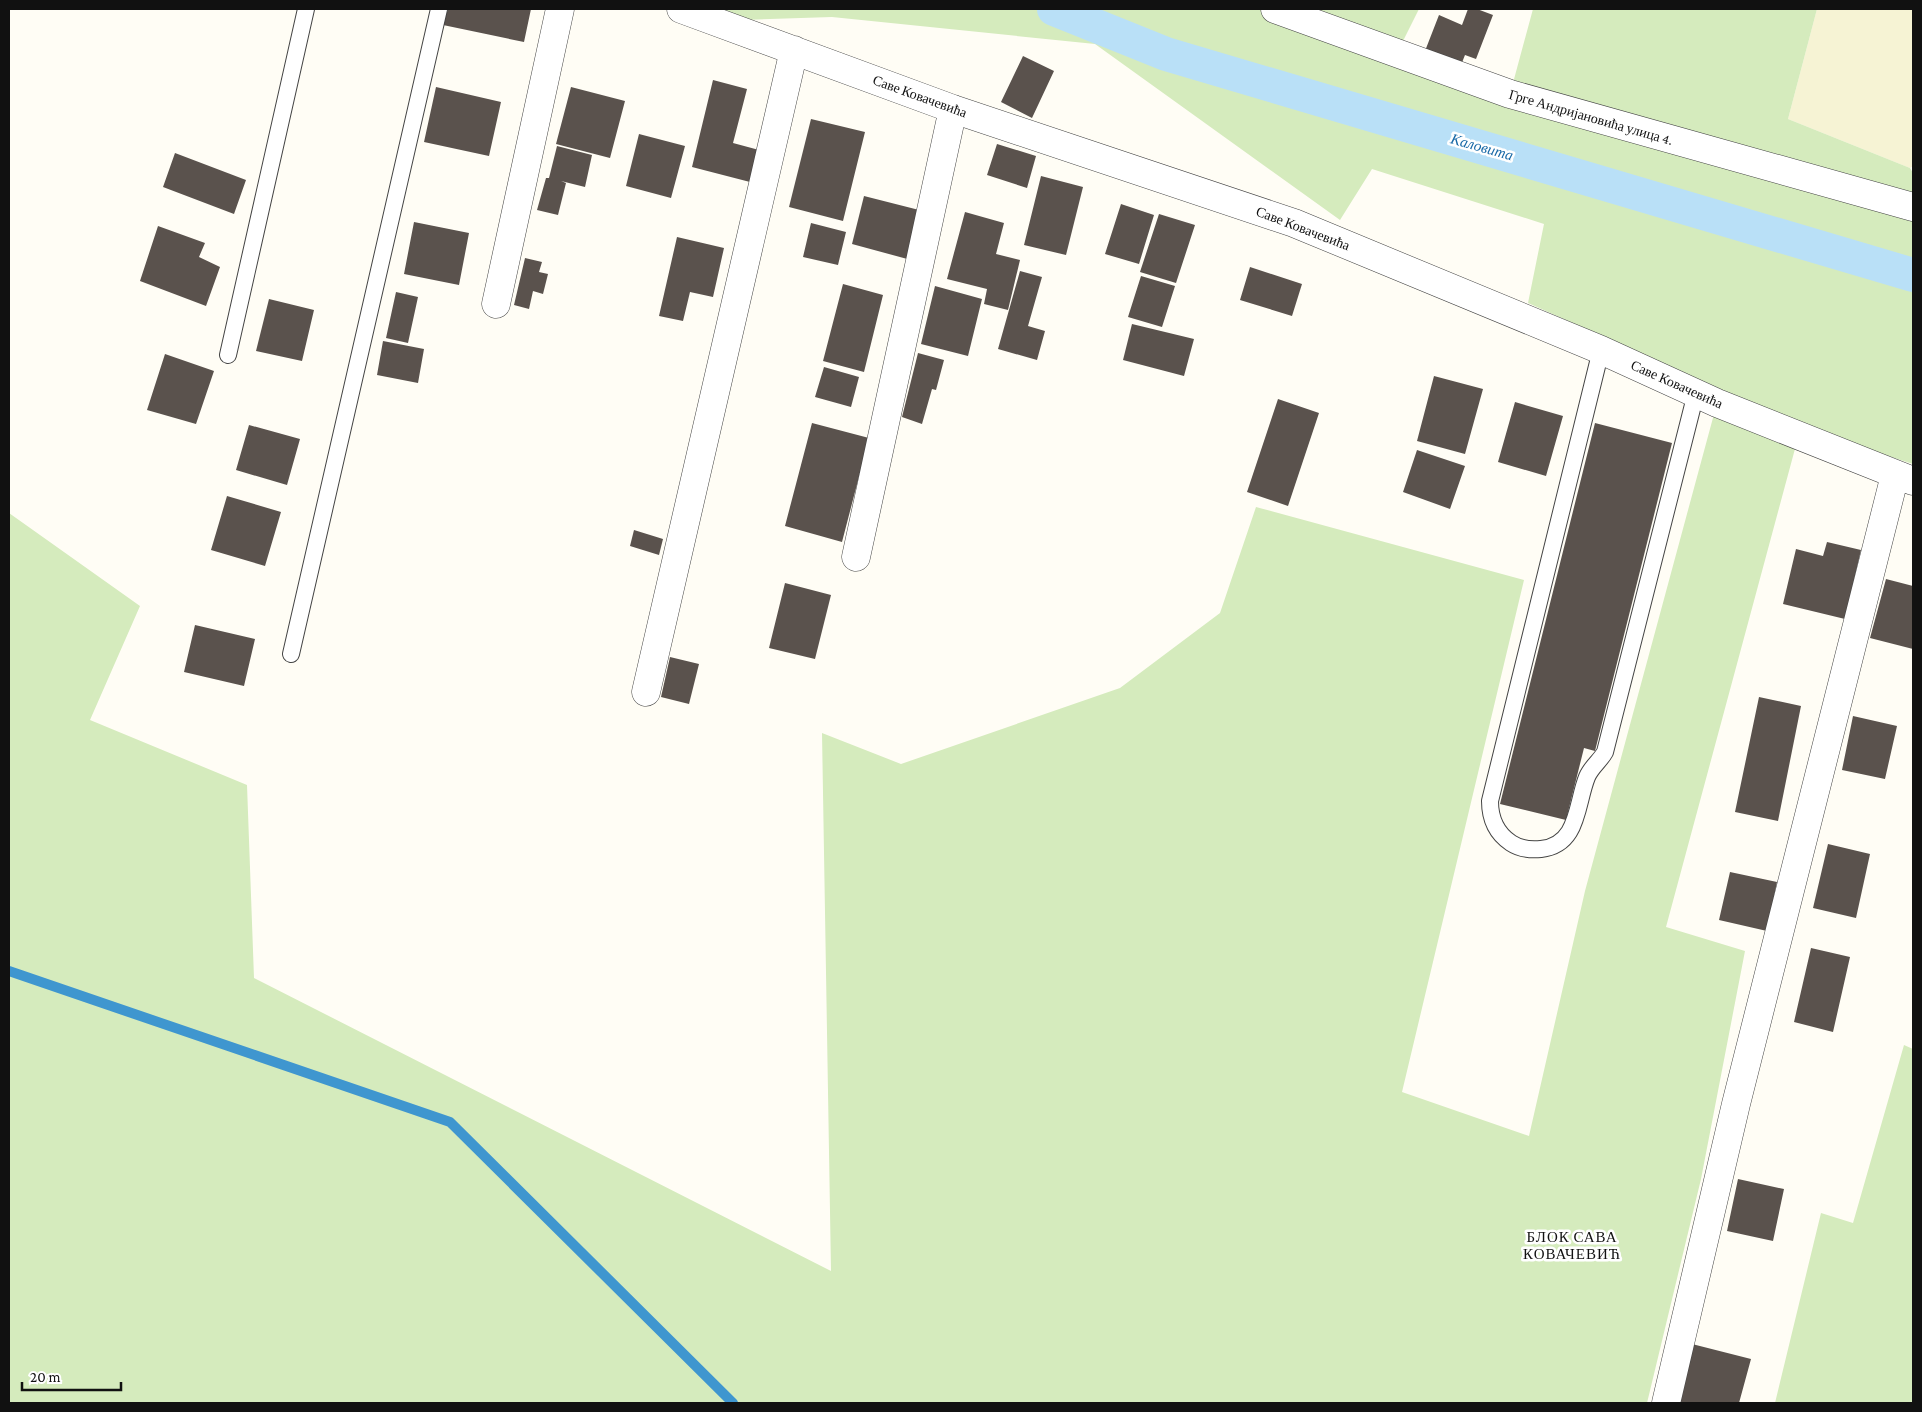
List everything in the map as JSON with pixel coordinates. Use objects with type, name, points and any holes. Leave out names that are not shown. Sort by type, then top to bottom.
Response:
[{"type":"street","points":[[496,304],[560,9]]},
{"type":"street","name":"Саве Ковачевића","points":[[681,9],[953,109],[1294,223],[1601,350],[1696,393],[1904,478]]},
{"type":"street","name":"Грге Андријановића улица 4.","points":[[1275,9],[1510,94],[1913,207]]},
{"type":"street","points":[[646,692],[794,50]]},
{"type":"street","points":[[856,557],[953,109]]},
{"type":"street","points":[[1666,1403],[1736,1104],[1904,478]]},
{"type":"lane","points":[[228,356],[306,9]]},
{"type":"lane","points":[[291,654],[439,9]]},
{"type":"lane","points":[[1601,350],[1490,801],[1493,822],[1498,831],[1514,845],[1539,850],[1563,839],[1575,822],[1586,778],[1605,752],[1696,393]]},
{"type":"shaded area","points":[[1817,9],[1913,9],[1913,166],[1910,168],[1788,119]]},
{"type":"green space","points":[[682,9],[1270,9],[1510,94],[1533,9],[1817,9],[1788,119],[1910,168],[1913,173],[1913,464],[1823,435],[1528,303],[1544,224],[1372,169],[1340,220],[1095,44],[832,17],[714,21]]},
{"type":"green space","points":[[1275,9],[1419,9],[1397,53]]},
{"type":"green space","points":[[1717,403],[1799,434],[1666,927],[1745,951],[1701,1179],[1647,1403],[9,1403],[9,513],[140,606],[90,720],[247,785],[254,978],[831,1271],[822,733],[901,764],[1120,688],[1220,613],[1256,507],[1524,580],[1402,1092],[1529,1136],[1585,891]]},
{"type":"green space","points":[[1904,1045],[1913,1049],[1913,1403],[1775,1403],[1821,1213],[1853,1223]]},
{"type":"building","points":[[448,9],[531,9],[524,42],[443,25]]},
{"type":"building","points":[[1468,9],[1477,9],[1493,15],[1476,59],[1465,55],[1461,65],[1425,51],[1439,15],[1462,25]]},
{"type":"building","points":[[1023,56],[1054,71],[1032,118],[1001,102]]},
{"type":"building","points":[[713,80],[747,89],[733,143],[759,150],[750,182],[692,167]]},
{"type":"building","points":[[436,87],[501,102],[489,156],[424,142]]},
{"type":"building","points":[[571,87],[625,101],[610,158],[556,144]]},
{"type":"building","points":[[811,119],[865,132],[843,221],[789,207]]},
{"type":"building","points":[[639,134],[685,146],[671,198],[626,186]]},
{"type":"building","points":[[997,144],[1036,156],[1027,188],[987,175]]},
{"type":"building","points":[[557,146],[592,155],[585,187],[561,181],[566,183],[558,215],[537,210],[546,178],[549,178]]},
{"type":"building","points":[[175,153],[246,180],[234,214],[163,187]]},
{"type":"building","points":[[1041,176],[1083,187],[1066,255],[1024,245]]},
{"type":"building","points":[[864,196],[923,211],[911,260],[852,244]]},
{"type":"building","points":[[1121,204],[1154,215],[1139,264],[1105,254]]},
{"type":"building","points":[[965,212],[1004,223],[996,254],[1020,260],[1008,310],[984,304],[987,289],[947,279]]},
{"type":"building","points":[[1159,214],[1195,225],[1176,283],[1140,272]]},
{"type":"building","points":[[414,222],[469,233],[459,285],[404,274]]},
{"type":"building","points":[[811,223],[846,232],[838,265],[803,257]]},
{"type":"building","points":[[158,226],[205,243],[199,257],[220,267],[206,306],[140,281]]},
{"type":"building","points":[[677,237],[724,248],[713,297],[690,292],[683,321],[659,316]]},
{"type":"building","points":[[525,258],[542,262],[539,272],[548,274],[543,294],[533,291],[529,309],[514,305]]},
{"type":"building","points":[[1250,267],[1302,284],[1292,316],[1240,300]]},
{"type":"building","points":[[1020,271],[1042,277],[1028,326],[1045,331],[1037,360],[998,349]]},
{"type":"building","points":[[1141,276],[1175,286],[1162,327],[1128,317]]},
{"type":"building","points":[[843,284],[883,295],[864,372],[823,361]]},
{"type":"building","points":[[935,286],[982,299],[968,356],[921,344]]},
{"type":"building","points":[[396,292],[418,297],[408,343],[386,338]]},
{"type":"building","points":[[269,299],[314,310],[302,361],[256,351]]},
{"type":"building","points":[[1132,324],[1194,339],[1184,376],[1123,360]]},
{"type":"building","points":[[383,341],[424,349],[418,383],[377,375]]},
{"type":"building","points":[[918,353],[944,360],[936,390],[932,389],[922,424],[902,417]]},
{"type":"building","points":[[165,354],[214,371],[196,424],[147,410]]},
{"type":"building","points":[[824,367],[859,377],[851,407],[815,397]]},
{"type":"building","points":[[1434,376],[1483,389],[1465,454],[1417,441]]},
{"type":"building","points":[[1278,399],[1319,413],[1288,506],[1247,492]]},
{"type":"building","points":[[1515,402],[1563,416],[1546,476],[1498,462]]},
{"type":"building","points":[[812,423],[869,438],[842,542],[785,526]]},
{"type":"building","points":[[1595,423],[1672,443],[1595,751],[1584,748],[1566,820],[1500,804]]},
{"type":"building","points":[[249,425],[300,439],[287,485],[236,470]]},
{"type":"building","points":[[1417,450],[1465,466],[1450,509],[1403,492]]},
{"type":"building","points":[[227,496],[281,512],[265,566],[211,550]]},
{"type":"building","points":[[634,530],[663,539],[659,555],[630,546]]},
{"type":"building","points":[[1827,542],[1861,550],[1845,619],[1783,604],[1796,549],[1823,556]]},
{"type":"building","points":[[1886,579],[1913,586],[1913,649],[1870,638]]},
{"type":"building","points":[[785,583],[831,595],[815,659],[769,648]]},
{"type":"building","points":[[195,625],[255,639],[244,686],[184,672]]},
{"type":"building","points":[[670,657],[699,664],[689,704],[661,697]]},
{"type":"building","points":[[1759,697],[1801,706],[1778,821],[1735,812]]},
{"type":"building","points":[[1853,716],[1897,726],[1885,779],[1842,770]]},
{"type":"building","points":[[1828,844],[1870,854],[1856,918],[1813,908]]},
{"type":"building","points":[[1730,872],[1777,882],[1767,931],[1719,920]]},
{"type":"building","points":[[1811,948],[1850,957],[1833,1032],[1794,1022]]},
{"type":"building","points":[[1738,1179],[1784,1189],[1773,1241],[1727,1231]]},
{"type":"building","points":[[1692,1344],[1751,1359],[1739,1403],[1685,1403],[1678,1401]]},
{"type":"waterway","name":"Каловита","points":[[1054,9],[1166,54],[1913,275]]},
{"type":"waterway","points":[[9,971],[450,1122],[733,1403]]},
{"type":"district","name":"БЛОК САВА КОВАЧЕВИЋ","points":[[1572,1246]]}]
